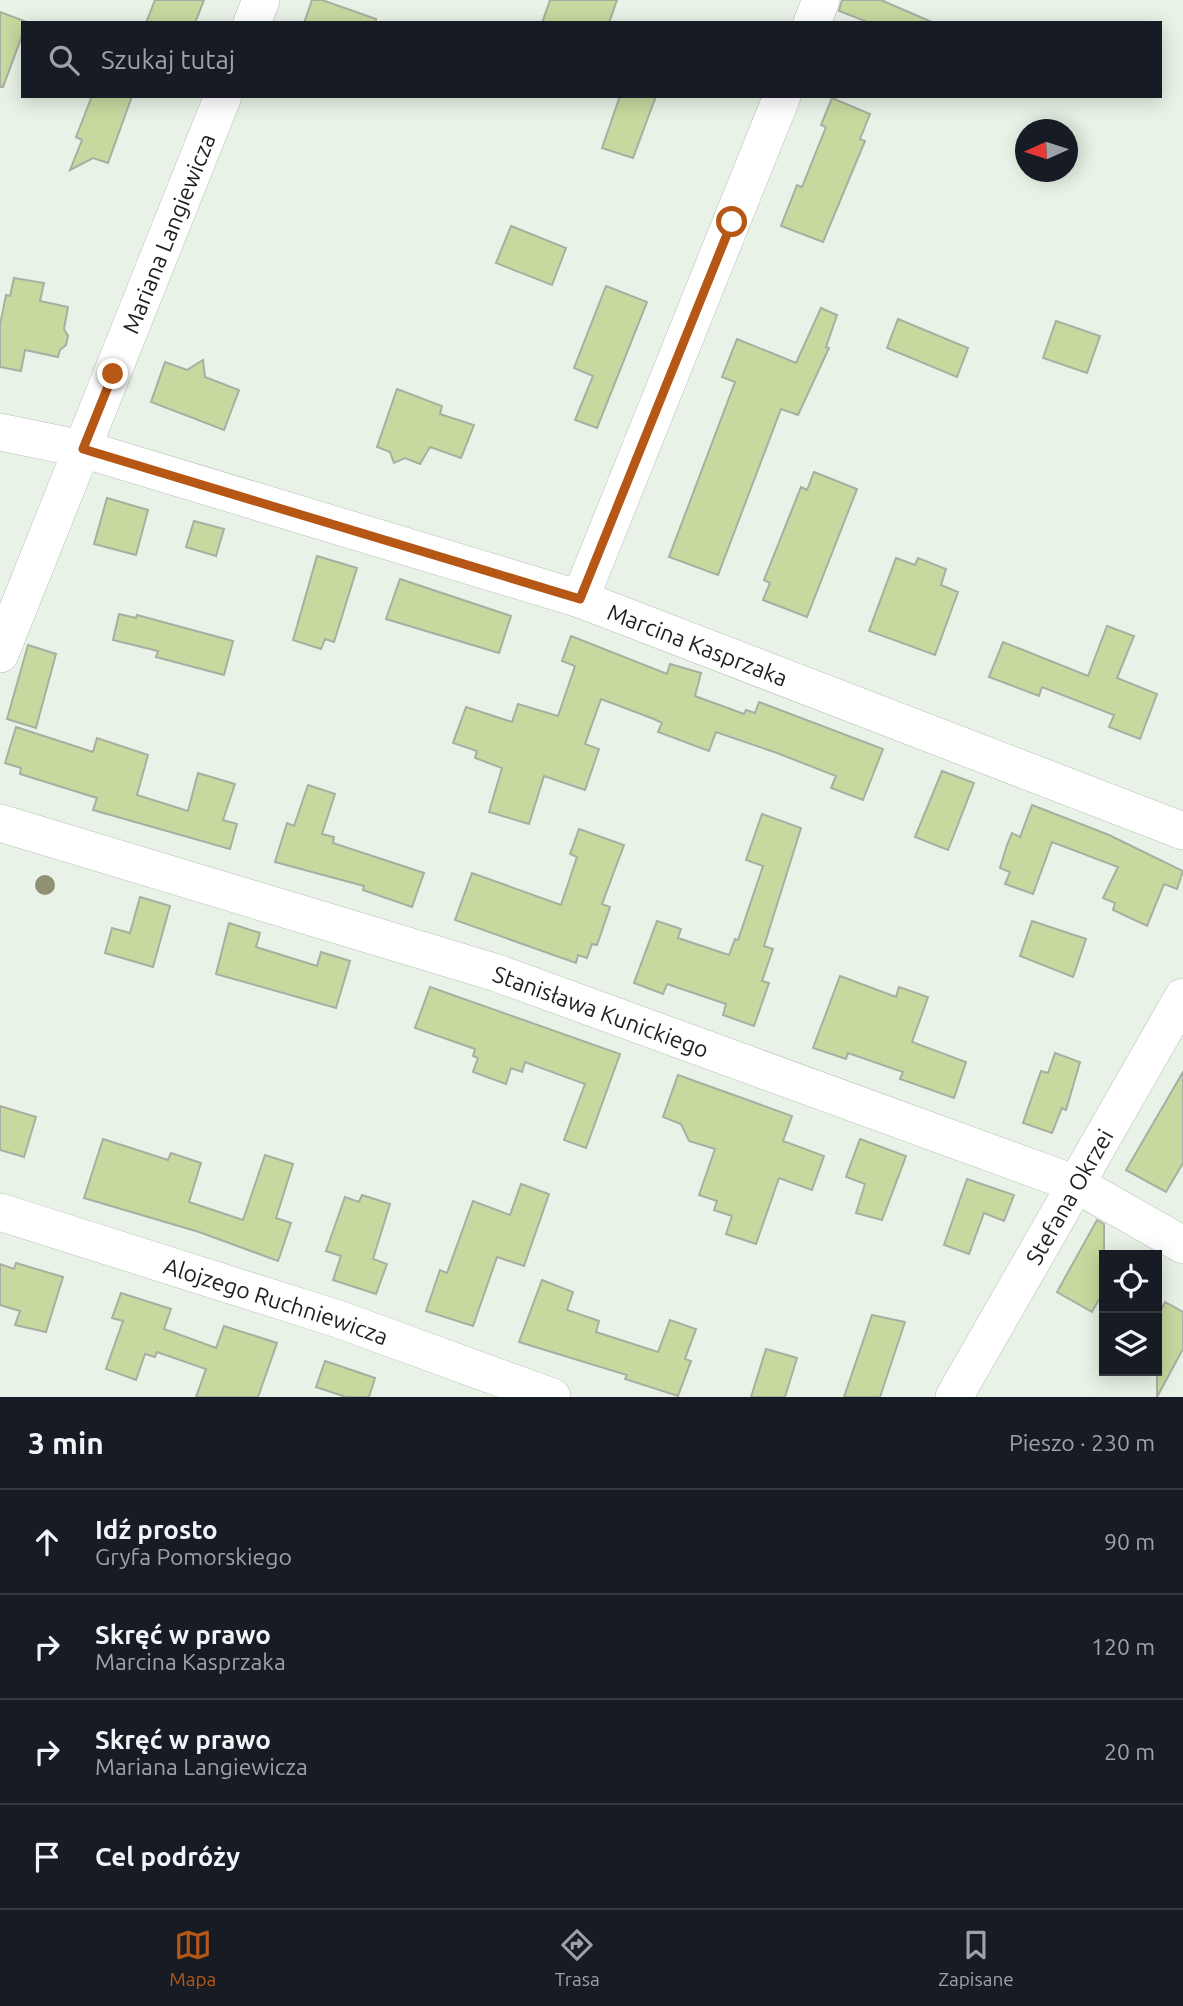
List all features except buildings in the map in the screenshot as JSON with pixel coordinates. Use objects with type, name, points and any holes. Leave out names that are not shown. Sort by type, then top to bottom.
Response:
[{"type":"street","points":[[253,21],[261,0]]},
{"type":"street","points":[[813,21],[821,0]]},
{"type":"street","name":"Mariana Langiewicza","points":[[0,654],[222,98]]},
{"type":"street","points":[[580,599],[781,98]]},
{"type":"street","name":"Marcina Kasprzaka","points":[[0,432],[83,449],[580,599],[1183,831]]},
{"type":"street","name":"Stanisława Kunickiego","points":[[0,823],[497,973],[1076,1185],[1183,1245]]},
{"type":"street","name":"Stefana Okrzei","points":[[954,1397],[1183,997]]},
{"type":"street","name":"Alojzego Ruchniewicza","points":[[0,1212],[338,1320],[552,1397]]},
{"type":"route","points":[[113,374],[83,449],[580,599],[732,222]]}]
